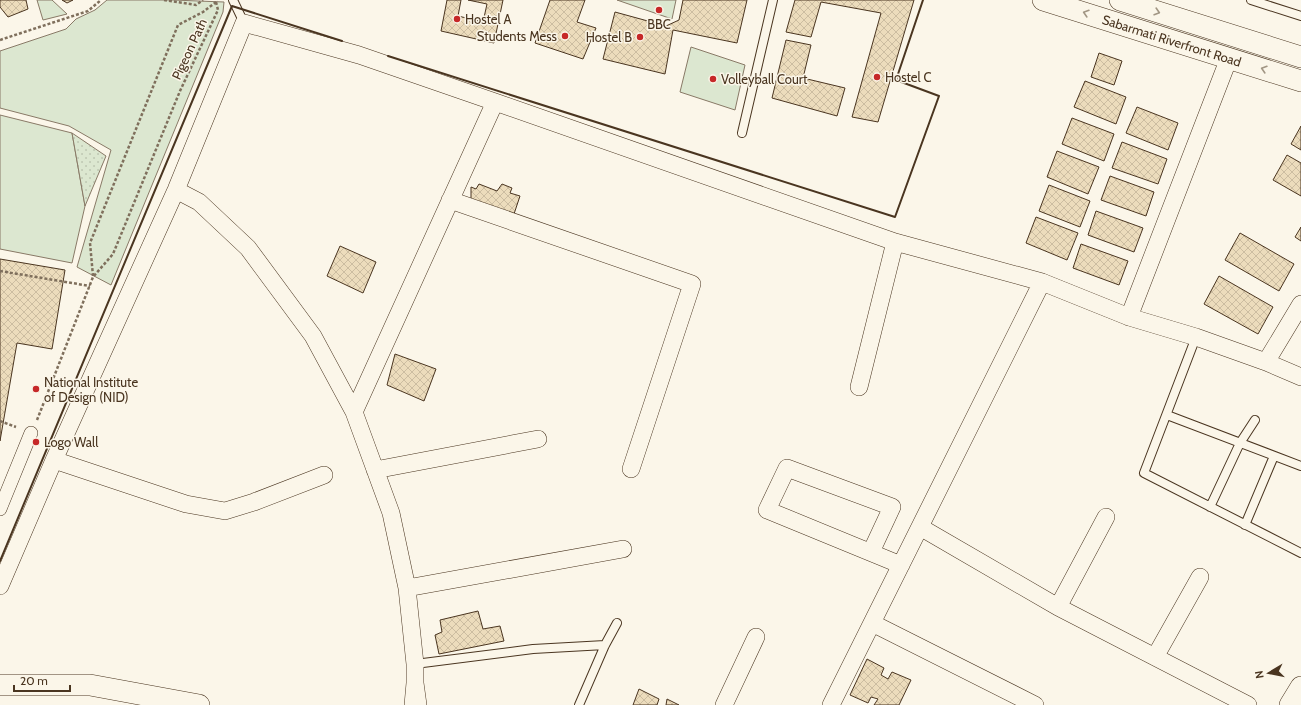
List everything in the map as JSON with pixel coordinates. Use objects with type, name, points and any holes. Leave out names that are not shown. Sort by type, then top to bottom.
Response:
[{"type":"street","name":"Sabarmati Riverfront Road","points":[[1043,0],[1301,81]]},
{"type":"street","name":"Sabarmati Riverfront Road","points":[[1120,0],[1301,57]]},
{"type":"street","points":[[0,586],[54,460],[176,190],[244,23],[359,55],[895,242],[1042,282],[1129,317],[1196,337],[1266,362],[1301,377]]},
{"type":"street","points":[[1129,317],[1229,58]]},
{"type":"street","points":[[354,412],[495,102]]},
{"type":"street","points":[[176,190],[199,202],[248,248],[313,336],[354,412],[391,513],[407,588],[415,664],[413,705]]},
{"type":"street","points":[[450,200],[692,284],[631,468]]},
{"type":"street","points":[[859,387],[895,242]]},
{"type":"street","points":[[831,705],[1042,282]]},
{"type":"street","points":[[1266,362],[1301,304]]},
{"type":"street","points":[[0,509],[31,433]]},
{"type":"street","points":[[375,470],[538,439]]},
{"type":"street","points":[[54,460],[186,504],[224,511],[254,502],[324,475]]},
{"type":"street","points":[[871,552],[892,507],[787,468],[767,510],[871,552],[901,564]]},
{"type":"street","points":[[1058,606],[1106,517]]},
{"type":"street","points":[[920,527],[1058,606],[1248,705]]},
{"type":"street","points":[[407,588],[623,549]]},
{"type":"street","points":[[1155,657],[1200,577]]},
{"type":"street","points":[[872,623],[1035,705]]},
{"type":"street","points":[[724,705],[756,637]]},
{"type":"street","points":[[415,683],[418,705]]},
{"type":"street","points":[[0,685],[90,685],[199,705]]},
{"type":"street","points":[[1290,705],[1301,687]]},
{"type":"lane","points":[[233,0],[244,23]]},
{"type":"lane","points":[[742,133],[773,0]]},
{"type":"lane","points":[[1251,0],[1301,16]]},
{"type":"lane","points":[[1196,337],[1144,473],[1301,553]]},
{"type":"lane","points":[[1166,415],[1301,466]]},
{"type":"lane","points":[[1210,507],[1240,443],[1255,420]]},
{"type":"lane","points":[[1245,525],[1274,456]]},
{"type":"lane","points":[[579,705],[605,645],[617,623]]},
{"type":"lane","points":[[415,664],[534,649],[605,645]]},
{"type":"path","points":[[0,40],[88,11],[101,0]]},
{"type":"path","points":[[164,0],[196,5],[203,0]]},
{"type":"path","name":"Pigeon Path","points":[[93,277],[90,243],[178,25],[203,12],[217,1]]},
{"type":"path","name":"Pigeon Path","points":[[31,433],[93,277],[113,254],[180,91],[218,10],[217,1]]},
{"type":"path","points":[[0,271],[90,286]]},
{"type":"green space","points":[[37,0],[52,0],[67,14],[43,20]]},
{"type":"green space","points":[[107,0],[224,2],[223,12],[111,285],[77,267],[111,150],[69,126],[0,108],[0,51],[66,29],[76,19],[95,10]]},
{"type":"green space","name":"BBC","points":[[617,0],[676,0],[672,19]]},
{"type":"green space","name":"Volleyball Court","points":[[691,47],[745,65],[735,110],[680,92]]},
{"type":"green space","points":[[0,115],[72,133],[85,206],[72,263],[0,249]]},
{"type":"green space","points":[[72,133],[106,156],[85,206]]},
{"type":"building","points":[[0,0],[26,0],[28,9],[8,17],[0,7]]},
{"type":"building","points":[[62,0],[73,0],[67,3]]},
{"type":"building","name":"Hostel A","points":[[447,0],[461,0],[458,16],[483,22],[487,4],[468,0],[503,0],[494,43],[441,31]]},
{"type":"building","name":"Students Mess","points":[[550,0],[585,0],[577,22],[596,28],[583,59],[535,43]]},
{"type":"building","name":"Hostel B","points":[[683,0],[747,0],[737,43],[673,30],[665,74],[603,59],[615,12],[666,26],[679,20]]},
{"type":"building","name":"Hostel C","points":[[795,0],[914,0],[878,122],[852,117],[881,13],[821,2],[811,37],[786,32]]},
{"type":"building","points":[[786,40],[811,45],[803,78],[845,88],[837,116],[772,98]]},
{"type":"building","points":[[1099,53],[1122,61],[1114,85],[1091,77]]},
{"type":"building","points":[[1085,81],[1126,97],[1116,124],[1074,107]]},
{"type":"building","points":[[1137,107],[1178,123],[1168,150],[1126,133]]},
{"type":"building","points":[[1072,118],[1114,134],[1104,161],[1062,144]]},
{"type":"building","points":[[1301,126],[1301,150],[1291,144]]},
{"type":"building","points":[[1122,142],[1167,159],[1158,184],[1112,168]]},
{"type":"building","points":[[1057,151],[1099,167],[1088,194],[1047,177]]},
{"type":"building","points":[[1287,155],[1301,163],[1301,196],[1273,180]]},
{"type":"building","points":[[1110,176],[1154,192],[1146,216],[1101,200]]},
{"type":"building","points":[[479,184],[497,191],[502,184],[512,188],[510,193],[520,196],[514,214],[471,199],[471,187],[476,189]]},
{"type":"building","points":[[1049,185],[1090,201],[1080,227],[1039,211]]},
{"type":"building","points":[[1096,211],[1143,228],[1134,252],[1088,235]]},
{"type":"building","points":[[1036,217],[1078,233],[1067,260],[1026,243]]},
{"type":"building","points":[[1301,227],[1301,241],[1295,237]]},
{"type":"building","points":[[1240,233],[1294,264],[1279,291],[1225,260]]},
{"type":"building","points":[[1081,244],[1128,261],[1119,285],[1073,268]]},
{"type":"building","points":[[340,246],[376,262],[363,293],[327,276]]},
{"type":"building","name":"National Institute of Design (NID)","points":[[0,259],[65,270],[52,349],[17,343],[0,441]]},
{"type":"building","points":[[1219,276],[1273,307],[1258,334],[1204,304]]},
{"type":"building","points":[[395,354],[436,369],[424,401],[387,385]]},
{"type":"building","points":[[478,611],[483,629],[500,626],[504,641],[439,654],[435,635],[442,632],[440,620]]},
{"type":"building","points":[[867,659],[884,668],[881,675],[888,679],[892,672],[911,680],[899,705],[874,705],[878,699],[871,697],[868,703],[850,695]]},
{"type":"building","points":[[639,689],[659,699],[657,705],[633,705]]},
{"type":"building","points":[[667,699],[679,705],[666,705]]},
{"type":"wall","points":[[388,56],[895,217],[939,96],[896,80],[923,0]]},
{"type":"wall","points":[[0,561],[232,6],[342,41]]},
{"type":"place","name":"BBC","points":[[659,10]]},
{"type":"place","name":"Hostel A","points":[[457,19]]},
{"type":"place","name":"Students Mess","points":[[565,36]]},
{"type":"place","name":"Hostel B","points":[[640,37]]},
{"type":"place","name":"Hostel C","points":[[877,77]]},
{"type":"place","name":"Volleyball Court","points":[[713,79]]},
{"type":"place","name":"National Institute of Design (NID)","points":[[36,389]]},
{"type":"place","name":"Logo Wall","points":[[36,442]]}]
